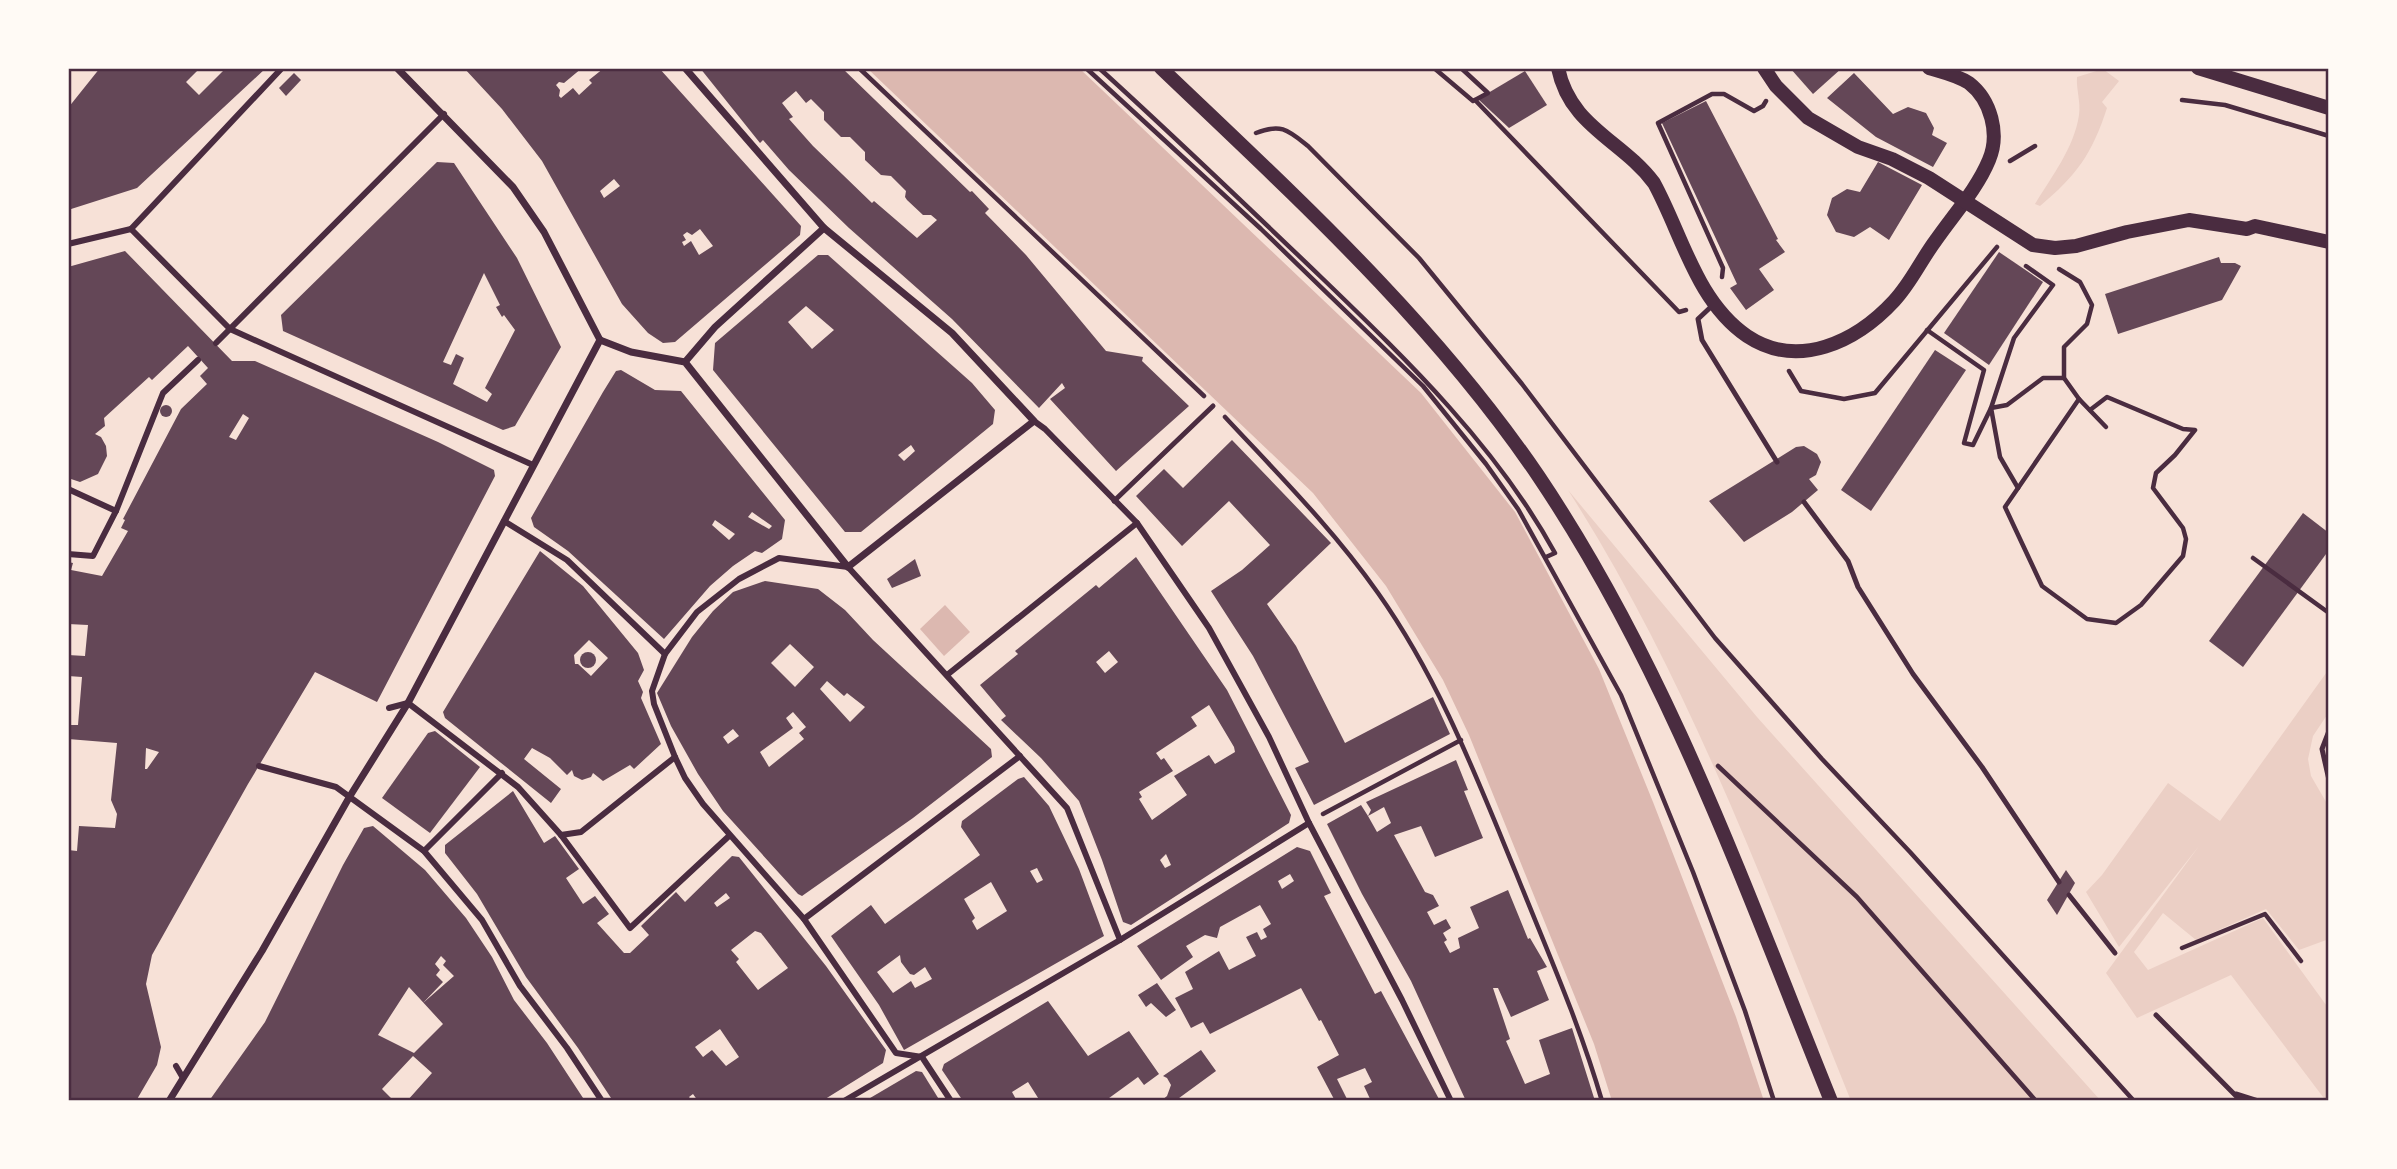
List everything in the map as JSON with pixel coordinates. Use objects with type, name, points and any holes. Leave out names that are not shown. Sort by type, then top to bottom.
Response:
[{"type":"main road","points":[[1161,68],[1354,253],[1424,328],[1514,442],[1584,549],[1632,634],[1689,754],[1831,1101]]},
{"type":"main road","points":[[1558,68],[1569,101],[1580,116],[1643,170],[1654,183],[1702,285],[1714,303],[1737,328],[1757,342],[1788,352],[1819,349],[1844,339],[1875,319],[1906,286],[1923,262],[1924,256],[1976,184],[1989,160],[1993,126],[1982,97],[1967,82],[1929,68]]},
{"type":"main road","points":[[1763,68],[1776,86],[1808,118],[1858,147],[1892,159],[1928,178],[2028,243],[2055,248],[2076,246],[2126,232],[2189,220],[2247,229],[2255,226],[2329,242]]},
{"type":"main road","points":[[2198,68],[2329,108]]},
{"type":"street","points":[[68,244],[131,229],[282,68]]},
{"type":"street","points":[[685,68],[824,228],[952,333],[1034,421],[1137,523],[1209,628],[1239,679],[1451,1101]]},
{"type":"street","points":[[402,70],[513,187],[544,232],[600,340],[631,352],[685,362],[848,567],[1067,808],[1120,940]]},
{"type":"street","points":[[216,343],[444,114]]},
{"type":"street","points":[[685,362],[715,327],[824,228]]},
{"type":"street","points":[[131,229],[230,329],[533,465]]},
{"type":"street","points":[[169,1101],[408,703],[600,340]]},
{"type":"street","points":[[68,554],[93,556],[116,511],[163,393],[198,360]]},
{"type":"street","points":[[951,1101],[922,1057],[896,1053],[804,919],[703,804],[685,778],[675,757],[654,704],[652,691],[665,654],[697,612],[739,579],[779,558],[848,567],[1034,421]]},
{"type":"street","points":[[68,489],[116,511]]},
{"type":"street","points":[[505,521],[566,560],[665,654]]},
{"type":"street","points":[[947,675],[1137,523]]},
{"type":"street","points":[[389,708],[408,703]]},
{"type":"street","points":[[408,703],[518,787],[561,835],[630,928],[729,836]]},
{"type":"street","points":[[804,919],[1020,756]]},
{"type":"street","points":[[561,835],[581,832],[675,757]]},
{"type":"street","points":[[258,766],[336,787],[424,852],[482,920],[520,986],[602,1101]]},
{"type":"street","points":[[424,852],[502,773]]},
{"type":"street","points":[[844,1101],[1120,940],[1309,823]]},
{"type":"street","points":[[176,1066],[183,1079]]},
{"type":"lane","points":[[1714,303],[1698,319],[1702,340],[1777,462]]},
{"type":"lane","points":[[1114,501],[1213,405]]},
{"type":"lane","points":[[1804,502],[1848,561],[1858,587],[1913,674],[1982,767],[2059,882]]},
{"type":"lane","points":[[2329,732],[2322,749],[2329,780]]},
{"type":"lane","points":[[2069,895],[2115,953]]},
{"type":"lane","points":[[2156,1014],[2241,1101]]},
{"type":"lane","points":[[2236,1094],[2258,1101]]},
{"type":"path","points":[[859,68],[1213,405],[1307,503],[1379,593],[1430,677],[1461,740],[1586,1044],[1602,1101]]},
{"type":"path","points":[[1086,68],[1261,229],[1423,386],[1510,498],[1546,557],[1621,695],[1693,872],[1745,1011],[1774,1101]]},
{"type":"path","points":[[1100,68],[1404,357],[1447,405],[1526,504],[1555,553],[1546,557]]},
{"type":"path","points":[[1434,68],[1474,101],[1679,312],[1714,303]]},
{"type":"path","points":[[1461,68],[1488,93],[1474,101]]},
{"type":"path","points":[[1723,268],[1658,123],[1712,94],[1724,94],[1754,111],[1763,106],[1776,86]]},
{"type":"path","points":[[2182,100],[2225,105],[2329,136]]},
{"type":"path","points":[[1237,140],[1272,127],[1292,133],[1419,258],[1522,384],[1716,638],[1822,759],[1910,852],[2134,1101]]},
{"type":"path","points":[[1776,350],[1801,391],[1844,399],[1875,393],[1998,245]]},
{"type":"path","points":[[2055,248],[2057,267],[2080,282],[2092,305],[2088,324],[2064,347],[2064,378],[2106,427]]},
{"type":"path","points":[[1927,330],[1984,370],[1964,443],[1973,445],[1991,408],[2014,338],[2053,285],[2035,272]]},
{"type":"path","points":[[1991,408],[2007,405],[2043,378],[2064,378]]},
{"type":"path","points":[[2079,398],[2005,507],[2042,586],[2087,619],[2116,623],[2141,606],[2183,556],[2186,540],[2183,528],[2153,488],[2156,473],[2175,456],[2195,430],[2182,429],[2107,397],[2090,410]]},
{"type":"path","points":[[1991,408],[2000,457],[2018,488]]},
{"type":"path","points":[[2253,558],[2329,613]]},
{"type":"path","points":[[1309,823],[1461,740]]},
{"type":"path","points":[[1716,765],[1857,897],[2036,1101]]},
{"type":"path","points":[[2182,948],[2265,914],[2301,961]]},
{"type":"shaded area","points":[[867,68],[1079,68],[1421,393],[1515,512],[1599,669],[1736,1017],[1764,1101],[1612,1101],[1594,1044],[1469,735],[1443,680],[1386,586],[1313,493]]},
{"type":"shaded area","points":[[2103,69],[2119,81],[2102,102],[2107,108],[2089,151],[2064,184],[2040,206],[2035,204],[2062,161],[2076,127],[2079,110],[2077,77]]},
{"type":"shaded area","points":[[1568,490],[1757,717],[2101,1101],[1851,1101],[1756,866],[1689,712],[1611,562]]},
{"type":"shaded area","points":[[945,605],[970,632],[944,656],[920,629]]},
{"type":"shaded area","points":[[2329,669],[2329,712],[2313,736],[2308,759],[2311,776],[2329,807],[2329,939],[2299,950],[2266,909],[2196,940],[2163,913],[2134,952],[2148,970],[2263,918],[2329,1009],[2329,1101],[2326,1101],[2231,975],[2137,1018],[2106,973],[2199,846],[2119,947],[2086,892],[2102,875],[2168,783],[2220,821]]},
{"type":"building","points":[[100,68],[200,68],[186,82],[199,95],[226,68],[266,68],[137,188],[68,210],[68,108]]},
{"type":"building","points":[[464,68],[582,68],[564,83],[559,82],[556,85],[561,98],[573,88],[579,95],[592,83],[589,80],[604,68],[659,68],[801,226],[800,235],[675,342],[663,343],[648,333],[622,304],[542,161],[502,109]],"holes":[[[614,179],[620,186],[604,198],[600,191]],[[700,229],[713,246],[699,255],[691,241],[684,246],[682,242],[686,240],[683,235],[687,232],[692,235]]]},
{"type":"building","points":[[700,68],[842,68],[989,209],[985,213],[1026,255],[1106,351],[1143,357],[1142,361],[1189,406],[1116,471],[1050,399],[1065,388],[1062,383],[1039,408],[952,319],[849,228],[789,170],[763,140],[760,143]],"holes":[[[796,91],[806,103],[811,99],[824,112],[824,120],[841,137],[850,137],[865,152],[865,160],[881,175],[891,176],[906,191],[907,200],[923,215],[931,215],[937,220],[917,238],[874,201],[872,203],[813,146],[789,119],[793,117],[782,103]]]},
{"type":"building","points":[[1790,68],[1842,68],[1813,94]]},
{"type":"building","points":[[1525,71],[1547,105],[1509,128],[1478,99]]},
{"type":"building","points":[[294,73],[301,80],[286,96],[279,88]]},
{"type":"building","points":[[1854,73],[1893,114],[1908,107],[1926,113],[1934,128],[1932,135],[1947,143],[1933,167],[1876,137],[1827,98]]},
{"type":"building","points":[[1706,101],[1778,239],[1776,240],[1785,252],[1759,269],[1774,290],[1746,310],[1730,288],[1737,284],[1662,123]]},
{"type":"building","points":[[437,162],[454,163],[517,258],[561,347],[515,426],[503,430],[283,331],[281,315]],"holes":[[[484,273],[500,305],[496,307],[515,330],[485,388],[492,394],[487,402],[453,384],[464,358],[456,354],[451,365],[443,362]]]},
{"type":"building","points":[[1878,162],[1922,185],[1889,240],[1870,227],[1854,237],[1836,232],[1827,215],[1832,198],[1847,189],[1860,192]]},
{"type":"building","points":[[125,251],[232,361],[255,361],[438,442],[494,470],[495,476],[377,702],[315,672],[248,784],[152,955],[146,984],[161,1047],[157,1065],[136,1101],[68,1101],[68,850],[77,851],[79,826],[115,828],[117,814],[111,800],[117,743],[68,739],[68,725],[78,725],[82,677],[68,676],[68,655],[85,656],[88,625],[68,624],[68,562],[73,563],[71,570],[102,576],[128,531],[121,528],[125,520],[123,519],[181,409],[207,384],[200,376],[208,368],[188,346],[152,380],[149,377],[104,418],[105,426],[95,434],[101,437],[106,446],[107,456],[98,474],[80,482],[68,478],[68,267]],"holes":[[[243,414],[249,418],[236,440],[229,437]],[[146,748],[159,752],[147,769],[145,769]]]},
{"type":"building","points":[[1999,252],[2043,282],[1989,365],[1944,333]]},
{"type":"building","points":[[818,255],[828,255],[972,383],[995,410],[993,424],[861,532],[845,532],[713,370],[715,343]],"holes":[[[806,306],[834,330],[812,349],[788,322]],[[911,445],[915,451],[904,461],[898,455]]]},
{"type":"building","points":[[2219,257],[2221,263],[2241,266],[2222,300],[2118,334],[2105,294]]},
{"type":"building","points":[[1935,350],[1966,370],[1871,511],[1841,490]]},
{"type":"building","points":[[621,370],[655,390],[681,391],[785,520],[782,539],[762,553],[755,551],[733,566],[710,586],[664,639],[568,551],[534,527],[531,518],[616,371]],"holes":[[[752,512],[772,526],[769,529],[748,517]],[[715,520],[735,534],[729,540],[712,525]]]},
{"type":"building","points":[[166,405],[172,411],[166,417],[160,411]]},
{"type":"building","points":[[1232,440],[1331,543],[1267,604],[1296,646],[1345,743],[1433,697],[1450,734],[1314,805],[1295,768],[1309,762],[1253,656],[1211,591],[1242,570],[1270,545],[1229,501],[1182,546],[1136,496],[1164,469],[1183,488]]},
{"type":"building","points":[[1804,446],[1817,454],[1821,462],[1816,475],[1809,479],[1818,490],[1792,512],[1744,542],[1709,501],[1796,447]]},
{"type":"building","points":[[2303,513],[2329,533],[2329,550],[2243,667],[2209,641]]},
{"type":"building","points":[[540,551],[583,586],[638,653],[644,670],[638,681],[643,692],[641,698],[661,744],[634,769],[630,765],[603,781],[593,773],[591,777],[582,780],[574,776],[572,770],[567,775],[550,758],[532,748],[524,759],[561,789],[551,803],[445,718],[443,712]],"holes":[[[589,640],[608,658],[591,676],[575,664],[574,655]]]},
{"type":"building","points":[[1136,557],[1227,690],[1291,815],[1289,823],[1131,925],[1123,922],[1079,801],[1041,758],[1001,720],[1006,716],[980,685],[1018,654],[1015,651],[1096,585],[1099,588]],"holes":[[[1109,651],[1118,662],[1105,673],[1096,662]],[[1209,705],[1235,752],[1215,764],[1209,755],[1174,776],[1187,795],[1152,820],[1139,799],[1142,797],[1139,792],[1173,771],[1164,758],[1161,760],[1156,753],[1197,726],[1191,717]],[[1166,854],[1171,865],[1165,868],[1160,860]]]},
{"type":"building","points":[[915,559],[921,576],[892,588],[887,579]]},
{"type":"building","points":[[765,581],[818,589],[845,610],[873,640],[991,749],[992,757],[913,818],[802,896],[723,811],[671,726],[657,693],[692,637],[733,592]],"holes":[[[790,644],[814,667],[795,687],[771,663]],[[827,681],[844,696],[847,693],[865,707],[850,722],[820,689]],[[793,712],[806,727],[799,733],[804,739],[769,767],[760,752],[793,728],[786,718]],[[733,729],[739,736],[728,744],[723,737]]]},
{"type":"building","points":[[588,652],[596,660],[588,668],[580,660]]},
{"type":"building","points":[[435,731],[480,767],[430,833],[382,798],[428,733]]},
{"type":"building","points":[[1456,760],[1468,790],[1464,791],[1483,838],[1435,857],[1421,826],[1394,835],[1425,892],[1433,895],[1439,906],[1427,912],[1434,925],[1446,919],[1451,928],[1443,933],[1450,953],[1460,948],[1458,938],[1479,928],[1470,907],[1508,890],[1528,939],[1530,938],[1547,967],[1537,971],[1549,1000],[1511,1017],[1498,988],[1493,988],[1510,1039],[1506,1041],[1525,1084],[1550,1074],[1539,1040],[1572,1028],[1595,1101],[1466,1101],[1411,981],[1362,894],[1327,824],[1361,805],[1368,816],[1371,810],[1366,802]],"holes":[[[1384,807],[1391,823],[1377,832],[1368,816]]]},
{"type":"building","points":[[1024,777],[1049,806],[1079,869],[1104,936],[904,1050],[879,1005],[831,936],[871,905],[885,924],[980,855],[961,827],[962,821]],"holes":[[[1037,868],[1043,880],[1037,883],[1030,871]],[[991,882],[1007,911],[977,930],[972,921],[975,918],[964,899]],[[900,955],[901,962],[910,974],[914,975],[925,967],[932,979],[915,988],[911,981],[893,993],[877,972]]]},
{"type":"building","points":[[513,791],[544,843],[555,836],[579,869],[566,878],[583,904],[595,896],[609,914],[597,923],[624,953],[630,953],[649,935],[641,926],[676,892],[685,902],[732,856],[739,857],[826,966],[886,1050],[883,1063],[822,1101],[698,1101],[693,1094],[689,1097],[692,1101],[613,1101],[526,977],[477,894],[445,853],[445,845]],"holes":[[[726,893],[730,898],[717,907],[714,903]],[[755,931],[761,933],[788,968],[758,990],[736,962],[739,959],[731,950]],[[720,1029],[739,1057],[726,1066],[712,1050],[703,1057],[695,1047]]]},
{"type":"building","points":[[373,826],[425,870],[466,918],[492,957],[514,1000],[547,1043],[585,1101],[407,1101],[432,1073],[413,1056],[382,1089],[394,1101],[209,1101],[265,1022],[364,828]],"holes":[[[441,956],[446,961],[443,965],[454,976],[423,1003],[443,982],[436,975],[440,970],[435,964]],[[409,987],[443,1024],[414,1053],[378,1035]]]},
{"type":"building","points":[[1297,847],[1310,851],[1331,893],[1324,896],[1375,994],[1381,991],[1440,1101],[1371,1101],[1364,1086],[1372,1082],[1365,1068],[1337,1079],[1348,1101],[1335,1101],[1317,1067],[1339,1055],[1301,988],[1210,1034],[1203,1022],[1191,1028],[1175,998],[1193,989],[1185,972],[1219,951],[1229,970],[1256,956],[1246,937],[1257,932],[1261,940],[1267,937],[1263,929],[1271,924],[1260,905],[1220,927],[1217,938],[1205,935],[1186,946],[1193,957],[1161,980],[1137,946]],"holes":[[[1290,874],[1294,881],[1282,889],[1278,881]]]},
{"type":"building","points":[[2066,870],[2075,883],[2057,915],[2047,900]]},
{"type":"building","points":[[1157,983],[1176,1010],[1166,1017],[1151,1003],[1146,1007],[1138,995]]},
{"type":"building","points":[[1048,1001],[1088,1056],[1129,1031],[1159,1074],[1144,1085],[1138,1077],[1105,1101],[1040,1101],[1028,1082],[1012,1092],[1017,1101],[963,1101],[942,1070],[944,1064]]},
{"type":"building","points":[[1201,1050],[1216,1071],[1175,1101],[1161,1101],[1167,1096],[1171,1085],[1163,1076]]},
{"type":"building","points":[[916,1071],[922,1072],[940,1101],[865,1101]]}]
